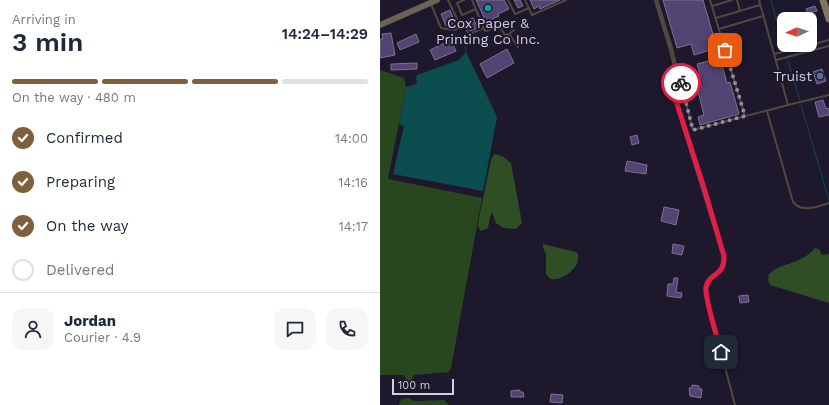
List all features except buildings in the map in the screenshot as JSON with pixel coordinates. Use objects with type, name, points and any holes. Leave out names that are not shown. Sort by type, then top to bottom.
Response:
[{"type":"main road","points":[[380,25],[437,0]]},
{"type":"main road","points":[[823,0],[828,15]]},
{"type":"street","points":[[656,0],[673,55],[678,79],[674,89],[677,104],[724,256],[724,265],[722,270],[708,282],[706,293]]},
{"type":"lane","points":[[448,0],[461,27],[465,28],[469,34]]},
{"type":"lane","points":[[464,0],[457,3],[462,15],[476,9]]},
{"type":"lane","points":[[472,0],[485,31],[510,23],[514,30],[505,35],[500,27]]},
{"type":"lane","points":[[508,0],[514,14],[529,8]]},
{"type":"lane","points":[[525,0],[532,15],[566,0]]},
{"type":"lane","points":[[710,0],[745,116]]},
{"type":"lane","points":[[712,6],[732,0]]},
{"type":"lane","points":[[737,0],[740,11]]},
{"type":"lane","points":[[759,0],[788,105]]},
{"type":"lane","points":[[430,3],[441,28],[454,30],[461,27]]},
{"type":"lane","points":[[716,18],[760,5]]},
{"type":"lane","points":[[719,29],[763,16]]},
{"type":"lane","points":[[459,40],[484,28]]},
{"type":"lane","points":[[509,34],[518,47]]},
{"type":"lane","points":[[817,43],[829,40]]},
{"type":"lane","points":[[776,60],[829,46]]},
{"type":"lane","points":[[774,54],[782,52]]},
{"type":"lane","points":[[678,79],[680,81],[693,130],[829,94]]},
{"type":"lane","points":[[767,111],[793,202],[802,208],[809,208],[829,203]]},
{"type":"lane","points":[[706,293],[736,405]]},
{"type":"shaded area","points":[[466,52],[497,117],[483,191],[393,174],[404,126],[399,124],[406,87],[417,84],[417,75],[459,60]]},
{"type":"shaded area","points":[[380,70],[404,78],[406,87],[388,179],[482,198],[451,368],[449,372],[414,375],[410,382],[407,382],[403,375],[380,375]]},
{"type":"shaded area","points":[[495,154],[504,157],[511,163],[522,223],[516,229],[504,228],[496,223],[492,212],[488,228],[481,231],[478,227],[479,218],[491,160]]},
{"type":"shaded area","points":[[543,244],[576,252],[578,254],[577,264],[562,278],[550,279],[546,274],[546,254]]},
{"type":"shaded area","points":[[815,248],[819,249],[822,255],[829,254],[829,303],[770,285],[768,280],[769,274],[804,257]]},
{"type":"shaded area","points":[[409,398],[414,401],[444,400],[449,405],[399,405],[401,399]]},
{"type":"waterway","points":[[771,0],[777,22]]},
{"type":"waterway","points":[[465,47],[466,52]]},
{"type":"waterway","points":[[788,61],[800,100]]},
{"type":"waterway","points":[[801,105],[829,200]]},
{"type":"way so far","points":[[681,83],[693,130],[745,116],[725,50]]},
{"type":"place","name":"Cox Paper & Printing Co Inc.","points":[[488,8]]},
{"type":"place","name":"Truist","points":[[820,76]]},
{"type":"route","points":[[681,83],[678,79],[674,89],[675,96],[724,256],[724,265],[722,270],[710,279],[706,286],[706,293],[721,352]]}]
